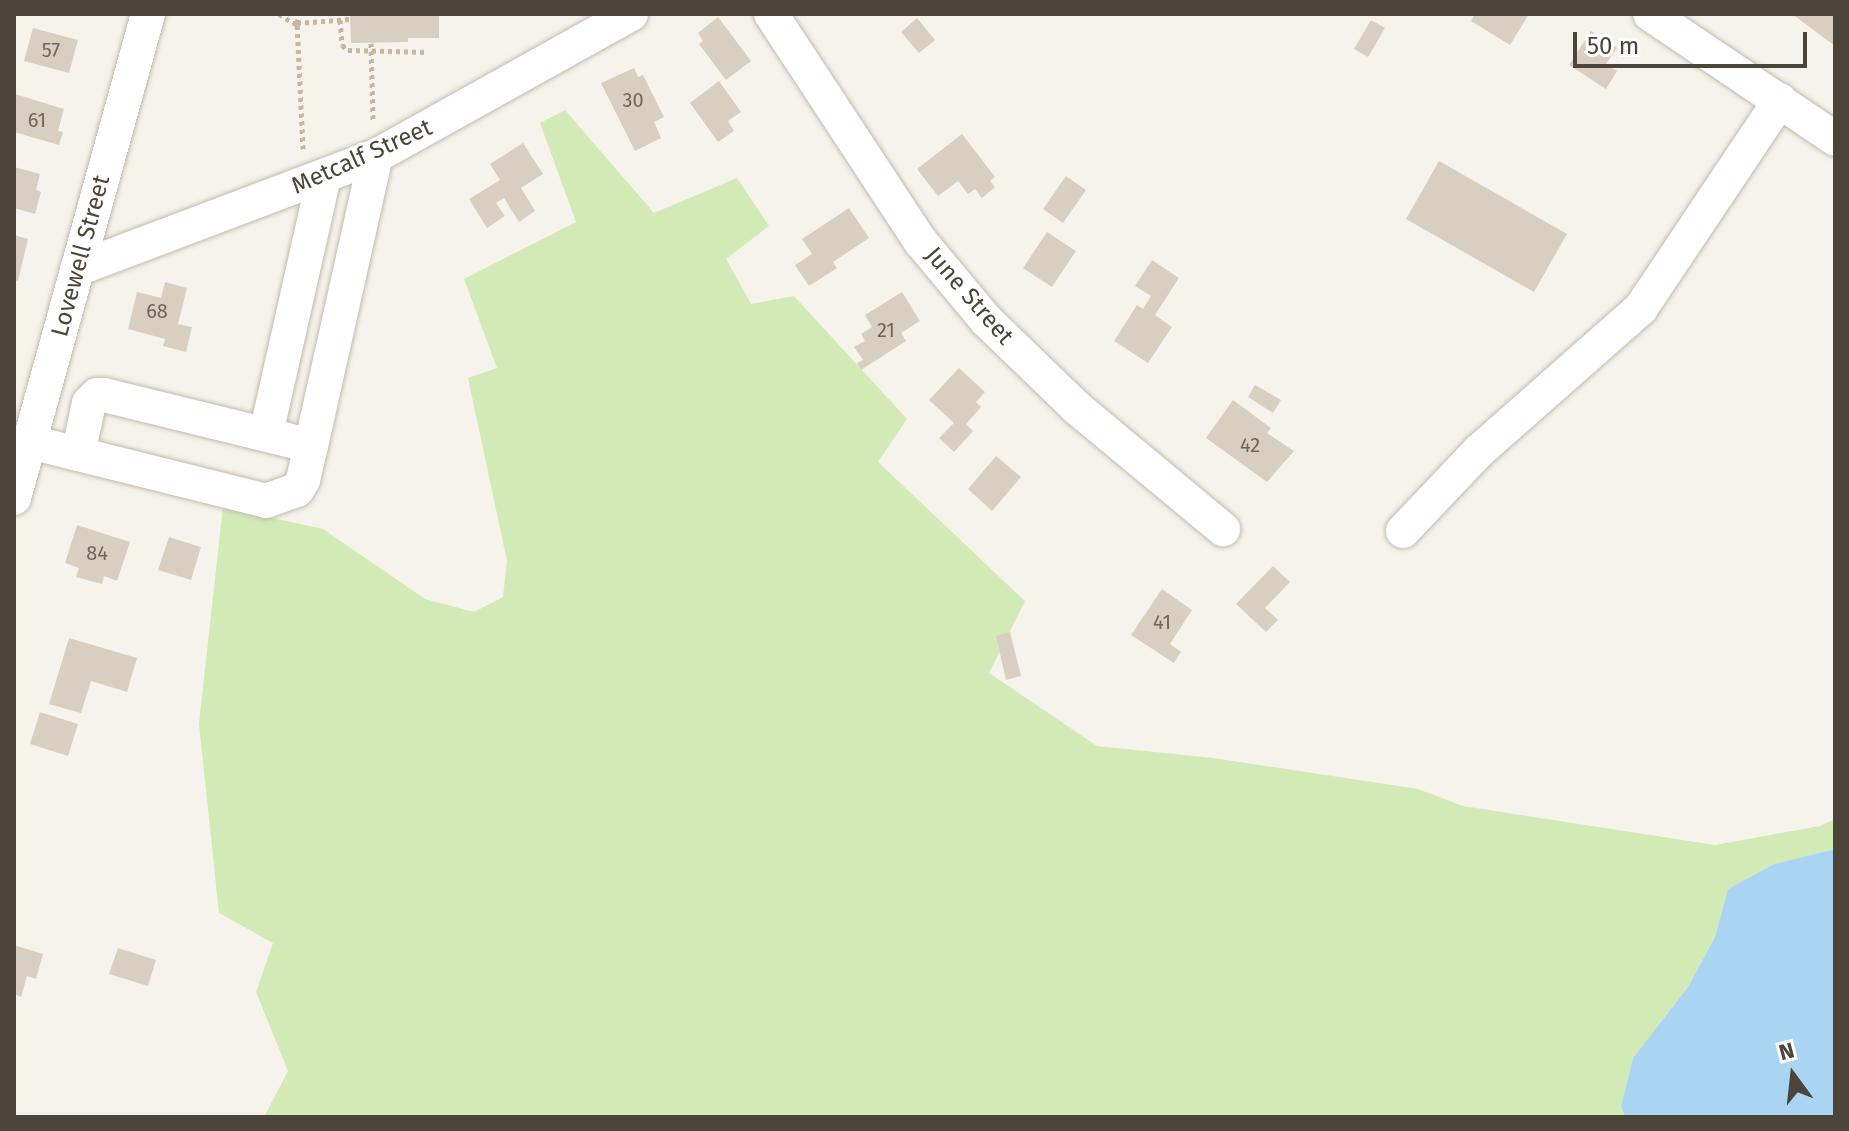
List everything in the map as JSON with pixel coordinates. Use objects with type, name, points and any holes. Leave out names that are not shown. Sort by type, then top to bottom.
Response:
[{"type":"street","name":"Lovewell Street","points":[[14,498],[148,14]]},
{"type":"street","name":"Metcalf Street","points":[[77,269],[375,145],[631,14]]},
{"type":"street","name":"June Street","points":[[771,14],[921,242],[986,320],[1077,408],[1223,529]]},
{"type":"street","points":[[1650,14],[1835,139]]},
{"type":"street","points":[[1403,531],[1479,451],[1641,308],[1780,100]]},
{"type":"street","points":[[30,442],[266,501],[297,490],[303,480],[311,446],[375,145]]},
{"type":"street","points":[[266,434],[314,169]]},
{"type":"street","points":[[78,454],[89,403],[97,395],[311,446]]},
{"type":"path","points":[[279,14],[290,23],[350,19]]},
{"type":"path","points":[[299,14],[297,23],[314,169]]},
{"type":"path","points":[[340,20],[344,48],[428,52]]},
{"type":"path","points":[[371,43],[375,145]]},
{"type":"green space","points":[[565,110],[654,213],[737,178],[769,226],[726,259],[751,304],[794,296],[907,419],[878,462],[1025,601],[989,673],[1097,746],[1213,758],[1418,789],[1463,806],[1715,845],[1820,826],[1835,819],[1835,849],[1774,864],[1728,889],[1715,937],[1688,987],[1633,1058],[1621,1106],[1625,1117],[264,1117],[288,1071],[256,992],[273,943],[219,913],[199,724],[223,507],[323,529],[425,599],[474,612],[503,597],[507,561],[468,378],[497,368],[464,279],[576,222],[540,123]]},
{"type":"water","points":[[1835,849],[1835,1117],[1625,1117],[1621,1106],[1633,1058],[1688,987],[1715,937],[1728,889],[1774,864]]},
{"type":"building","points":[[350,14],[439,14],[439,38],[351,43]]},
{"type":"building","points":[[1475,14],[1529,14],[1510,45],[1471,21]]},
{"type":"building","points":[[1792,14],[1835,14],[1835,46]]},
{"type":"building","points":[[718,17],[751,61],[726,80],[699,44],[703,41],[698,33]]},
{"type":"building","points":[[917,18],[935,40],[919,53],[901,32]]},
{"type":"building","points":[[1371,20],[1385,28],[1368,57],[1354,49]]},
{"type":"building","points":[[33,28],[78,40],[69,73],[24,61]]},
{"type":"building","points":[[1591,31],[1617,48],[1606,64],[1617,71],[1606,89],[1569,65]]},
{"type":"building","points":[[634,68],[638,77],[643,75],[664,117],[654,122],[661,138],[635,151],[601,83]]},
{"type":"building","points":[[719,81],[741,112],[728,121],[734,131],[718,142],[690,103]]},
{"type":"building","points":[[15,94],[64,109],[58,131],[63,132],[59,145],[14,132]]},
{"type":"building","points":[[962,134],[995,177],[990,181],[995,187],[982,198],[975,189],[968,194],[958,181],[938,196],[917,169]]},
{"type":"building","points":[[523,143],[543,174],[521,188],[535,211],[519,222],[504,198],[496,203],[505,216],[487,228],[469,199],[500,180],[490,164]]},
{"type":"building","points":[[1439,161],[1567,234],[1534,292],[1406,219]]},
{"type":"building","points":[[14,167],[40,174],[36,190],[41,192],[35,214],[14,208]]},
{"type":"building","points":[[1066,176],[1086,190],[1063,223],[1043,209]]},
{"type":"building","points":[[849,208],[869,238],[833,262],[837,268],[809,286],[795,265],[812,254],[802,239]]},
{"type":"building","points":[[1047,232],[1076,251],[1052,287],[1023,268]]},
{"type":"building","points":[[14,235],[28,239],[18,281],[14,280]]},
{"type":"building","points":[[1152,260],[1179,278],[1155,315],[1172,327],[1148,363],[1114,341],[1137,305],[1143,309],[1151,296],[1135,286]]},
{"type":"building","points":[[165,282],[187,288],[178,324],[192,327],[186,352],[163,346],[165,339],[128,329],[137,292],[161,298]]},
{"type":"building","points":[[902,292],[920,321],[901,333],[906,341],[861,370],[857,363],[863,360],[854,347],[865,341],[861,334],[872,327],[865,315]]},
{"type":"building","points":[[959,368],[985,392],[976,402],[981,407],[966,424],[973,431],[954,452],[939,438],[954,423],[929,400]]},
{"type":"building","points":[[1255,385],[1281,400],[1273,413],[1248,397]]},
{"type":"building","points":[[1233,400],[1271,428],[1267,433],[1294,451],[1267,482],[1206,438]]},
{"type":"building","points":[[996,456],[1021,477],[992,511],[968,489]]},
{"type":"building","points":[[77,525],[130,542],[117,581],[104,576],[102,584],[76,577],[79,568],[65,563]]},
{"type":"building","points":[[169,537],[201,547],[191,580],[158,570]]},
{"type":"building","points":[[1273,566],[1290,582],[1265,608],[1278,620],[1266,632],[1236,604]]},
{"type":"building","points":[[1162,589],[1192,610],[1170,644],[1181,652],[1174,663],[1131,635]]},
{"type":"building","points":[[1010,632],[1021,676],[1006,680],[996,636]]},
{"type":"building","points":[[69,638],[137,658],[127,692],[91,681],[81,713],[49,704]]},
{"type":"building","points":[[40,712],[78,724],[68,756],[30,744]]},
{"type":"building","points":[[14,945],[43,954],[36,979],[27,976],[21,997],[14,994]]},
{"type":"building","points":[[118,948],[156,960],[148,986],[109,974]]}]
